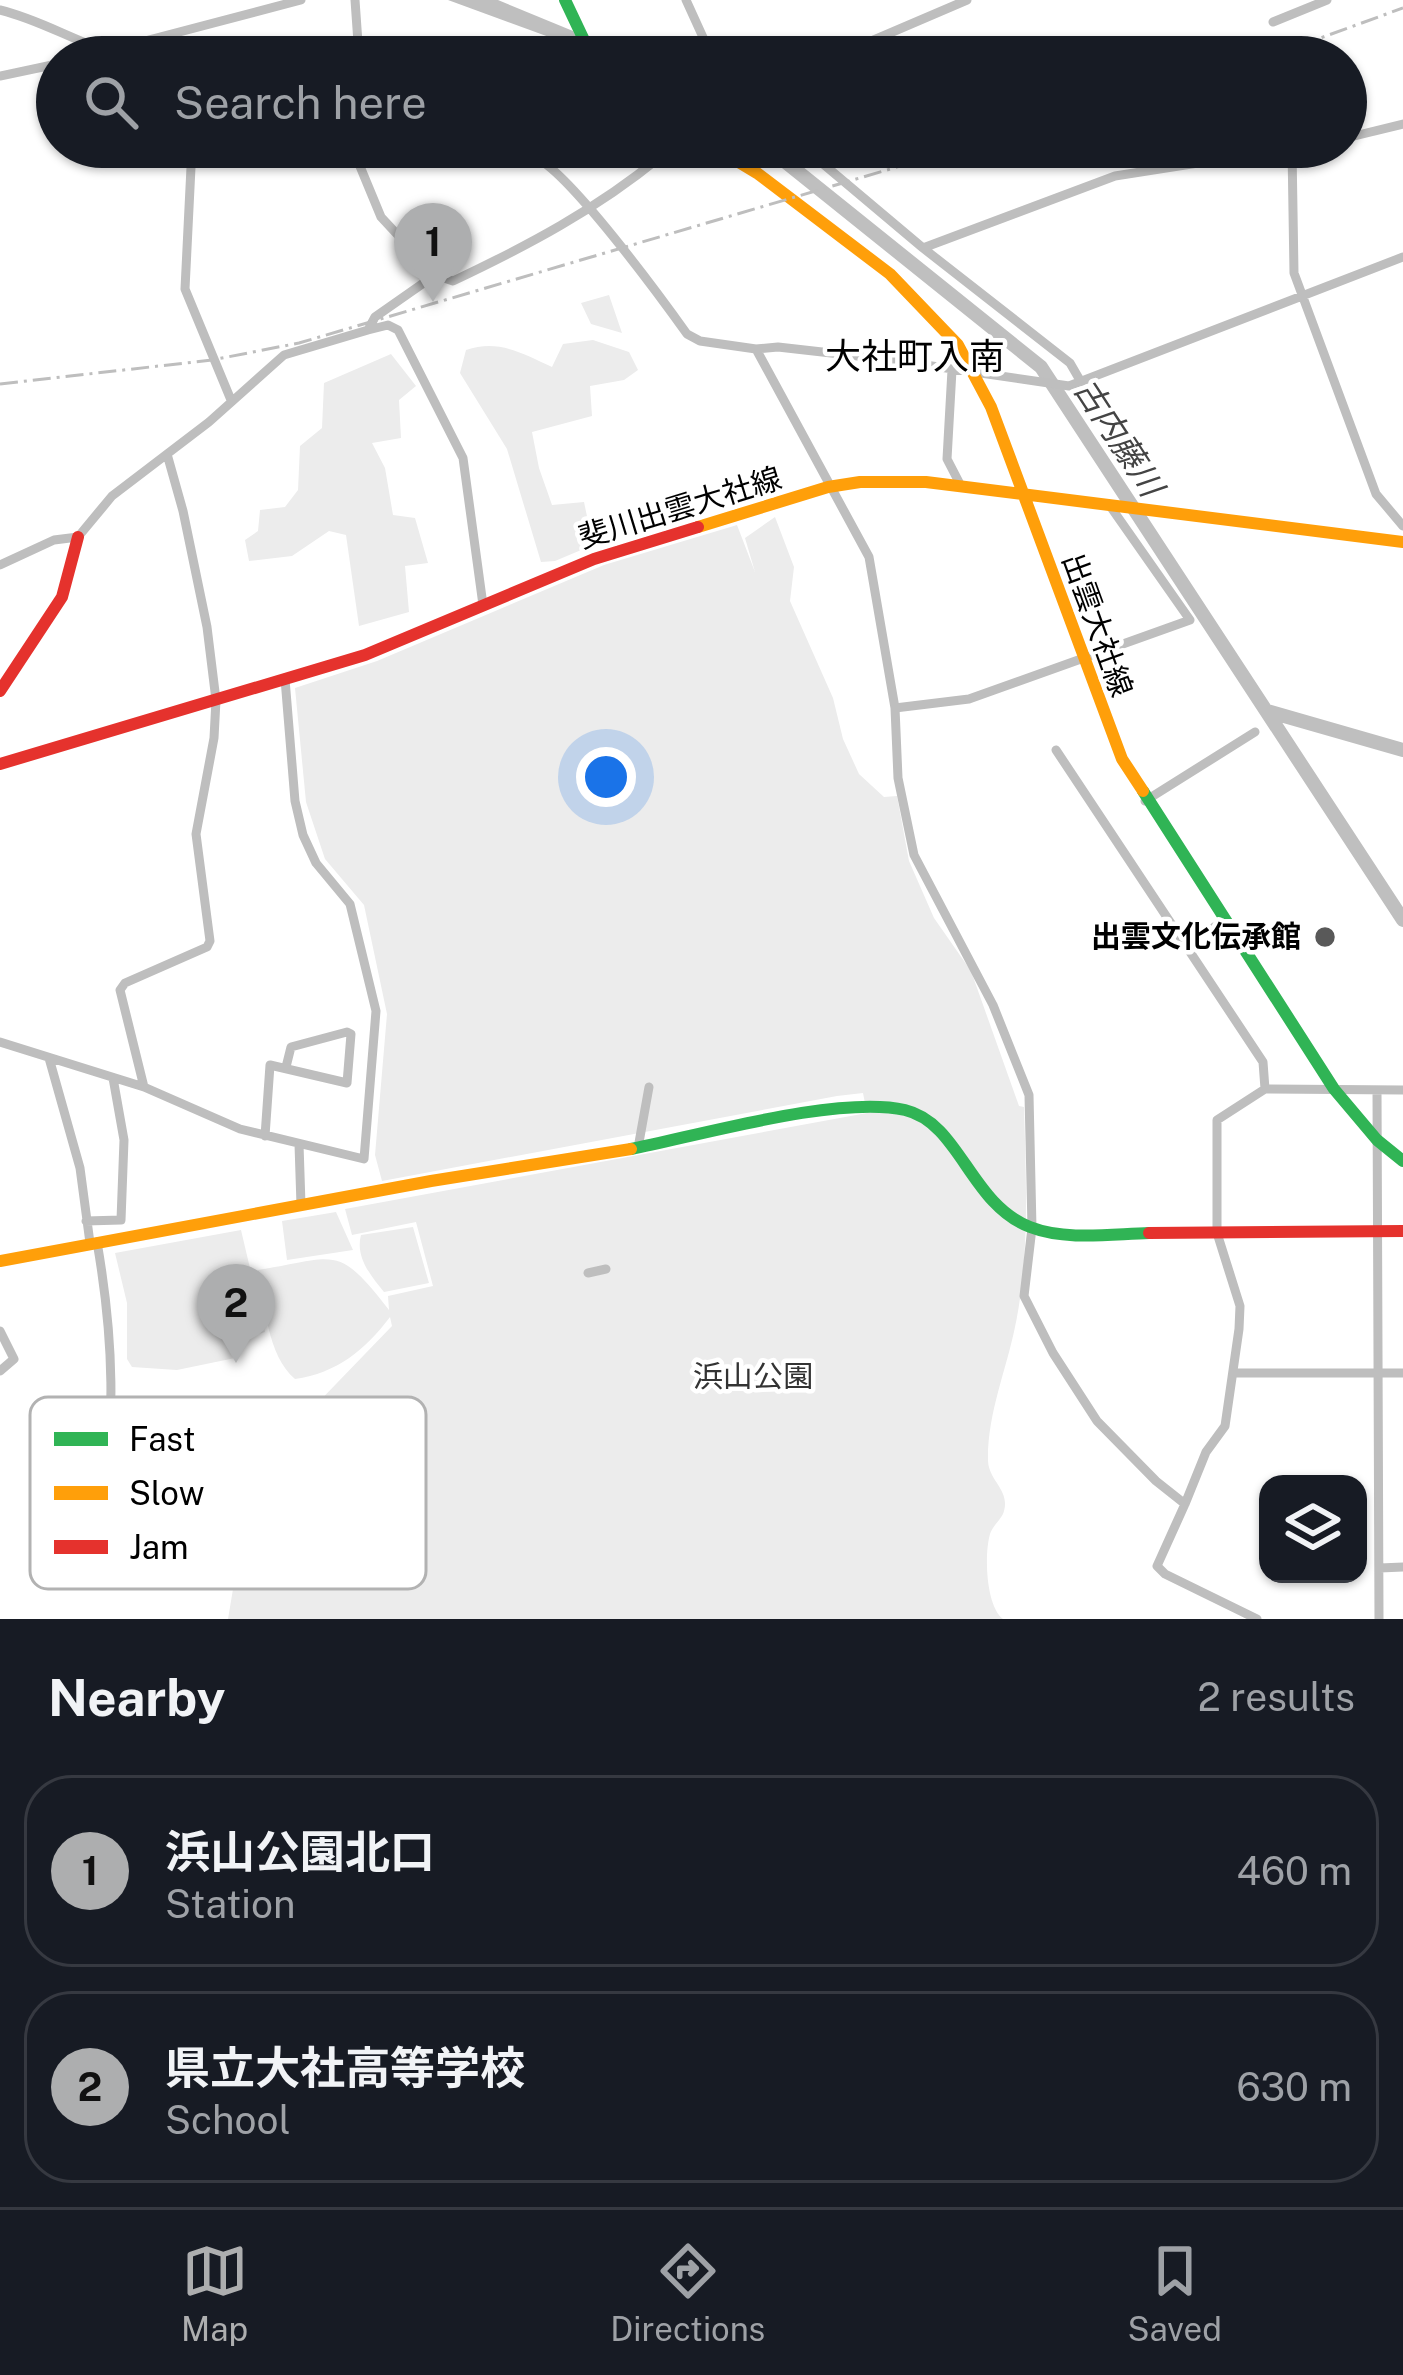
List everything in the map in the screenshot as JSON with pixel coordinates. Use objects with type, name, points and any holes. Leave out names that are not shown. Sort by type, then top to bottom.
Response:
[{"type":"main road","points":[[566,3],[582,36]]},
{"type":"main road","name":"出雲大社線","points":[[749,168],[890,274],[958,345],[975,372],[1122,759],[1334,1089],[1377,1140],[1403,1161]]},
{"type":"main road","name":"斐川出雲大社線","points":[[0,764],[365,655],[594,559],[828,487],[898,480],[961,486],[1403,542]]},
{"type":"main road","points":[[0,691],[62,596],[78,537]]},
{"type":"main road","points":[[0,1261],[853,1106],[908,1110],[936,1127],[952,1143],[989,1201],[1032,1228],[1061,1234],[1403,1231]]},
{"type":"street","points":[[160,36],[301,0]]},
{"type":"street","points":[[355,0],[358,36]]},
{"type":"street","points":[[686,0],[702,36]]},
{"type":"street","points":[[883,36],[968,0]]},
{"type":"street","points":[[1273,22],[1327,0]]},
{"type":"street","points":[[0,10],[34,18],[71,36]]},
{"type":"street","points":[[0,76],[36,68]]},
{"type":"street","points":[[1367,133],[1403,124]]},
{"type":"street","points":[[191,168],[184,289],[231,400]]},
{"type":"street","points":[[361,168],[381,218],[435,275],[455,280],[523,248],[645,168]]},
{"type":"street","points":[[551,168],[589,208],[687,334],[700,341],[1039,381],[1077,383],[1403,257]]},
{"type":"street","points":[[828,168],[1070,362],[1077,383]]},
{"type":"street","points":[[923,248],[1115,176],[1167,168]]},
{"type":"street","points":[[1297,168],[1294,274],[1376,494],[1403,526]]},
{"type":"street","points":[[368,329],[375,317],[435,275]]},
{"type":"street","points":[[455,280],[459,292]]},
{"type":"street","points":[[0,565],[54,540],[78,537],[112,496],[284,355],[388,325],[398,330],[463,458],[483,605]]},
{"type":"street","points":[[756,349],[869,557],[895,708],[898,778],[914,855],[993,1005],[1029,1095],[1032,1228],[1024,1296],[1053,1353],[1097,1421],[1185,1504]]},
{"type":"street","points":[[952,370],[947,459],[961,486]]},
{"type":"street","points":[[144,1088],[120,990],[125,983],[207,947],[210,941],[196,834],[214,738],[216,700],[184,511],[167,454]]},
{"type":"street","points":[[895,708],[969,699],[1190,620],[1113,506]]},
{"type":"street","points":[[0,1042],[144,1088],[240,1129],[360,1159],[366,1156],[376,1010],[350,904],[316,863],[298,815],[285,679]]},
{"type":"street","points":[[1145,801],[1256,732]]},
{"type":"street","points":[[1056,750],[1263,1062],[1265,1089]]},
{"type":"street","points":[[1187,946],[1222,921]]},
{"type":"street","points":[[265,1136],[270,1065],[347,1083],[351,1034],[291,1047],[286,1067]]},
{"type":"street","points":[[49,1058],[80,1168],[86,1222],[106,1295],[108,1397]]},
{"type":"street","points":[[86,1222],[121,1220],[124,1140],[113,1078]]},
{"type":"street","points":[[638,1148],[649,1087]]},
{"type":"street","points":[[1257,1619],[1157,1566],[1206,1452],[1225,1426],[1233,1373],[1240,1306],[1217,1233],[1217,1120],[1265,1089],[1403,1090]]},
{"type":"street","points":[[1377,1090],[1379,1619]]},
{"type":"street","points":[[299,1144],[302,1205]]},
{"type":"street","points":[[588,1273],[607,1269]]},
{"type":"street","points":[[0,1331],[14,1359],[0,1371]]},
{"type":"street","points":[[1233,1373],[1403,1373]]},
{"type":"street","points":[[1380,1568],[1403,1567]]},
{"type":"green space","points":[[609,295],[622,333],[591,324],[581,303]]},
{"type":"green space","points":[[593,340],[629,352],[638,370],[624,380],[590,386],[592,416],[532,432],[552,505],[584,502],[593,545],[541,562],[507,449],[460,373],[466,350],[478,347],[510,349],[552,367],[563,344]]},
{"type":"green space","points":[[391,354],[416,386],[399,400],[401,438],[372,443],[385,468],[393,515],[415,518],[428,563],[405,566],[409,612],[359,626],[346,535],[329,531],[292,556],[249,561],[245,540],[258,531],[260,510],[285,507],[298,490],[300,446],[322,428],[324,383]]},
{"type":"green space","name":"浜山公園","points":[[775,517],[794,567],[790,601],[833,698],[843,739],[859,774],[884,797],[897,796],[909,861],[934,918],[971,971],[1019,1106],[1024,1107],[1023,1273],[988,1461],[1005,1504],[990,1534],[987,1554],[993,1603],[1003,1619],[228,1619],[233,1589],[426,1589],[426,1397],[323,1397],[392,1326],[390,1317],[349,1358],[295,1379],[273,1343],[258,1270],[334,1260],[358,1274],[389,1310],[388,1296],[433,1286],[416,1222],[352,1235],[345,1209],[867,1113],[863,1093],[837,1096],[382,1181],[375,1155],[387,1014],[364,905],[325,859],[306,802],[295,688],[377,661],[604,565],[737,525],[755,572],[745,538]]},
{"type":"green space","points":[[336,1212],[353,1250],[287,1260],[282,1221]]},
{"type":"green space","points":[[413,1227],[429,1283],[384,1292],[362,1258],[361,1235]]},
{"type":"green space","points":[[241,1230],[265,1332],[231,1343],[235,1358],[177,1370],[132,1367],[127,1359],[127,1303],[115,1253]]},
{"type":"shaded area","points":[[448,0],[498,0],[576,36],[546,36]]},
{"type":"waterway","name":"古内藤川","points":[[793,168],[1041,367],[1403,920]]},
{"type":"waterway","name":"古内藤川","points":[[1267,711],[1403,750]]},
{"type":"railway","points":[[1326,36],[1403,8]]},
{"type":"railway","points":[[0,384],[212,360],[299,343],[894,168]]},
{"type":"traffic: fast","points":[[565,0],[582,36]]},
{"type":"traffic: fast","points":[[1143,791],[1334,1089],[1377,1140],[1403,1161]]},
{"type":"traffic: fast","points":[[631,1149],[808,1112],[905,1110],[939,1131],[993,1201],[1030,1227],[1073,1235],[1149,1233]]},
{"type":"traffic: slow","points":[[749,168],[890,274],[958,345],[991,407],[1122,759],[1143,791]]},
{"type":"traffic: slow","points":[[698,527],[828,487],[926,482],[1403,542]]},
{"type":"traffic: slow","points":[[0,1261],[631,1149]]},
{"type":"traffic: jam","points":[[0,764],[365,655],[594,559],[698,527]]},
{"type":"traffic: jam","points":[[0,691],[62,597],[78,537]]},
{"type":"traffic: jam","points":[[1149,1233],[1403,1231]]},
{"type":"place","name":"浜山公園北口","points":[[433,302]]},
{"type":"place","name":"出雲文化伝承館","points":[[1325,937]]},
{"type":"place","name":"県立大社高等学校","points":[[236,1363]]},
{"type":"district","name":"大社町入南","points":[[915,356]]}]
